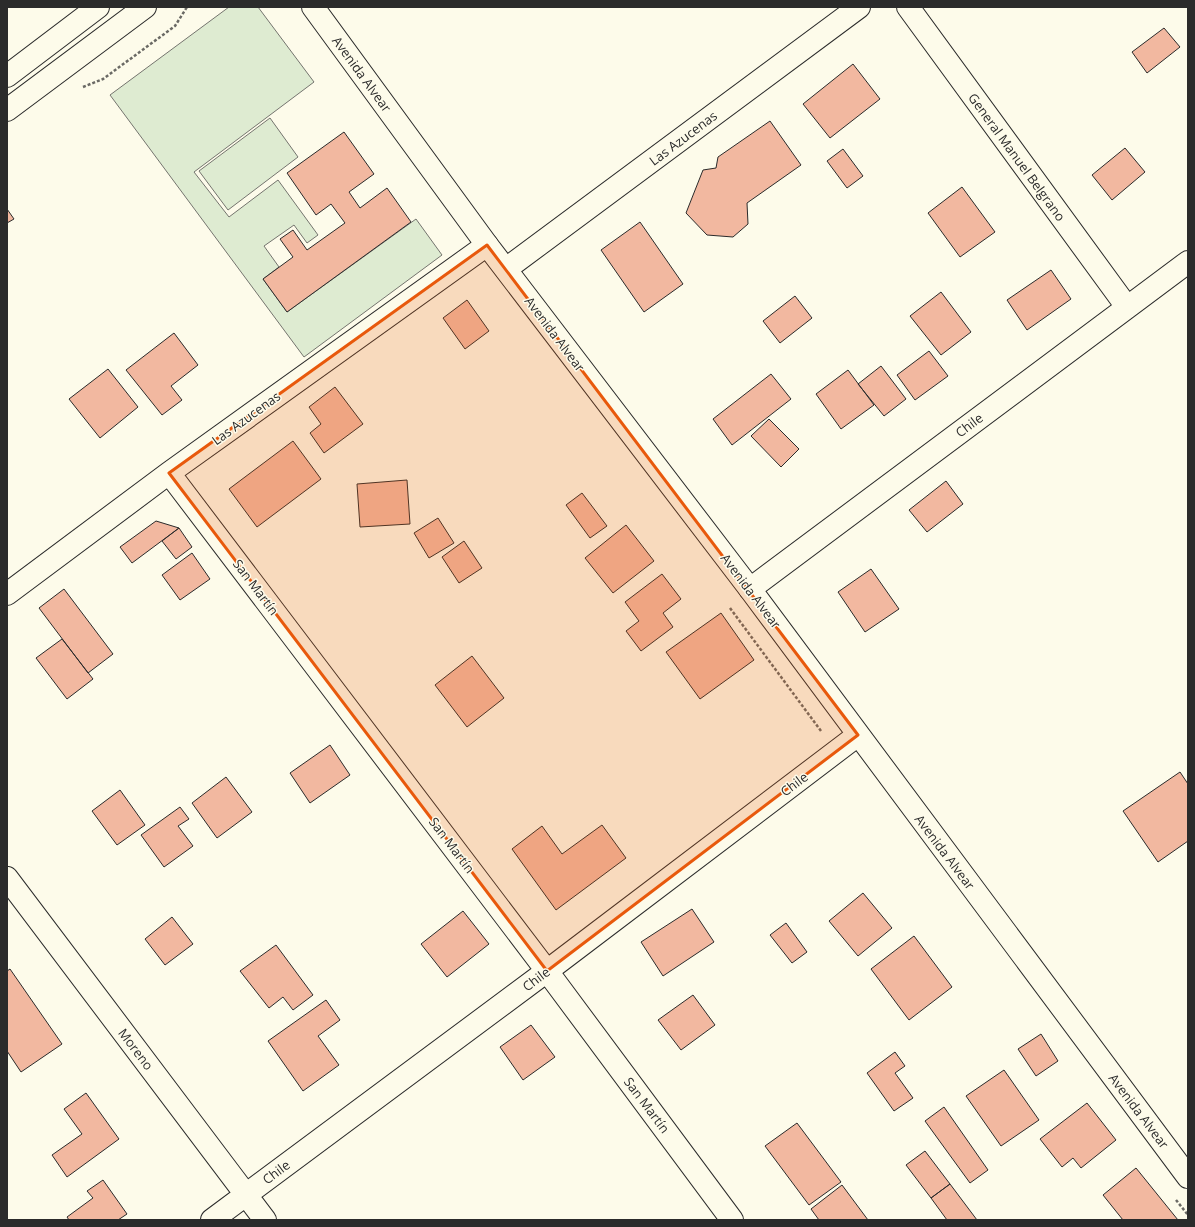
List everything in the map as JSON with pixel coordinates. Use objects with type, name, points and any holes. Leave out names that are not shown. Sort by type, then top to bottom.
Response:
[{"type":"street","points":[[7,76],[98,7]]},
{"type":"street","points":[[7,110],[145,7]]},
{"type":"street","name":"Avenida Alvear","points":[[313,7],[506,270],[750,589],[858,736],[1188,1177]]},
{"type":"street","name":"Las Azucenas","points":[[506,270],[859,7]]},
{"type":"street","name":"General Manuel Belgrano","points":[[908,7],[1127,307]]},
{"type":"street","name":"Las Azucenas","points":[[7,594],[169,473],[487,244]]},
{"type":"street","name":"Chile","points":[[750,589],[1188,262]]},
{"type":"street","name":"San Martín","points":[[169,473],[547,971],[732,1220]]},
{"type":"street","name":"Chile","points":[[212,1220],[547,971],[858,736]]},
{"type":"street","name":"Moreno","points":[[7,878],[265,1220]]},
{"type":"path","points":[[82,87],[103,79],[175,26],[187,7]]},
{"type":"highlighted area","points":[[487,245],[858,735],[547,971],[169,473]]},
{"type":"green space","points":[[229,7],[258,7],[314,82],[194,172],[229,217],[278,180],[318,235],[307,243],[294,225],[264,246],[279,267],[263,279],[287,312],[416,219],[442,255],[304,357],[110,95]]},
{"type":"green space","points":[[270,118],[298,157],[228,210],[199,171]]},
{"type":"building","points":[[1164,28],[1180,47],[1147,73],[1132,52]]},
{"type":"building","points":[[853,64],[880,99],[830,138],[803,104]]},
{"type":"building","points":[[770,121],[801,165],[747,203],[748,224],[733,237],[707,235],[686,213],[703,170],[716,168],[718,157]]},
{"type":"building","points":[[344,132],[374,174],[349,192],[360,208],[387,188],[411,222],[287,312],[263,279],[293,257],[280,239],[293,230],[307,250],[345,223],[331,204],[316,215],[287,173]]},
{"type":"building","points":[[1125,148],[1145,172],[1112,200],[1092,175]]},
{"type":"building","points":[[843,149],[863,176],[847,188],[827,161]]},
{"type":"building","points":[[962,187],[995,232],[960,257],[928,213]]},
{"type":"building","points":[[7,209],[14,219],[7,223]]},
{"type":"building","points":[[640,222],[683,284],[644,312],[601,250]]},
{"type":"building","points":[[1051,270],[1071,299],[1027,330],[1007,300]]},
{"type":"building","points":[[941,292],[971,332],[941,355],[910,316]]},
{"type":"building","points":[[795,296],[812,318],[780,343],[763,321]]},
{"type":"building","points":[[467,300],[489,331],[465,349],[443,318]]},
{"type":"building","points":[[174,333],[198,365],[171,386],[182,400],[162,415],[126,370]]},
{"type":"building","points":[[929,351],[948,376],[915,400],[897,375]]},
{"type":"building","points":[[881,366],[906,399],[884,416],[858,384]]},
{"type":"building","points":[[108,369],[138,407],[100,438],[69,399]]},
{"type":"building","points":[[848,370],[874,405],[841,429],[816,394]]},
{"type":"building","points":[[771,374],[791,399],[732,445],[713,419]]},
{"type":"building","points":[[335,387],[363,424],[324,453],[310,433],[321,424],[309,407]]},
{"type":"building","points":[[769,419],[799,449],[781,467],[751,436]]},
{"type":"building","points":[[293,441],[321,479],[257,527],[229,489]]},
{"type":"building","points":[[407,480],[410,524],[360,527],[357,484]]},
{"type":"building","points":[[946,481],[963,504],[927,532],[909,510]]},
{"type":"building","points":[[582,493],[607,526],[590,538],[566,505]]},
{"type":"building","points":[[438,518],[454,543],[429,558],[414,533]]},
{"type":"building","points":[[156,521],[179,528],[132,563],[120,547]]},
{"type":"building","points":[[626,525],[654,561],[613,593],[585,558]]},
{"type":"building","points":[[179,528],[192,547],[176,559],[162,541]]},
{"type":"building","points":[[464,541],[482,568],[459,583],[442,557]]},
{"type":"building","points":[[192,553],[210,579],[180,600],[162,575]]},
{"type":"building","points":[[871,569],[899,609],[865,632],[838,592]]},
{"type":"building","points":[[662,574],[681,599],[663,613],[673,627],[641,651],[626,631],[639,621],[625,602]]},
{"type":"building","points":[[64,589],[113,654],[88,673],[39,608]]},
{"type":"building","points":[[721,613],[754,660],[700,699],[666,652]]},
{"type":"building","points":[[62,639],[93,679],[67,699],[36,658]]},
{"type":"building","points":[[472,656],[504,698],[467,727],[435,685]]},
{"type":"building","points":[[330,745],[350,775],[310,803],[290,773]]},
{"type":"building","points":[[1180,772],[1188,784],[1188,841],[1158,862],[1123,811]]},
{"type":"building","points":[[226,777],[252,812],[217,838],[192,803]]},
{"type":"building","points":[[120,790],[145,825],[117,845],[92,811]]},
{"type":"building","points":[[180,807],[189,819],[178,826],[193,846],[164,867],[141,835]]},
{"type":"building","points":[[602,825],[626,858],[556,910],[512,849],[542,826],[562,854]]},
{"type":"building","points":[[863,893],[892,928],[858,956],[829,921]]},
{"type":"building","points":[[692,909],[714,942],[663,976],[641,942]]},
{"type":"building","points":[[463,911],[489,944],[447,977],[421,944]]},
{"type":"building","points":[[172,917],[193,944],[165,965],[145,939]]},
{"type":"building","points":[[786,923],[807,952],[792,963],[770,935]]},
{"type":"building","points":[[914,936],[952,987],[909,1020],[871,969]]},
{"type":"building","points":[[276,945],[313,995],[293,1010],[283,997],[269,1008],[240,971]]},
{"type":"building","points":[[10,969],[62,1044],[21,1072],[7,1051],[7,971]]},
{"type":"building","points":[[693,995],[715,1025],[681,1050],[658,1020]]},
{"type":"building","points":[[326,1000],[340,1020],[318,1036],[339,1065],[303,1091],[268,1041]]},
{"type":"building","points":[[531,1025],[555,1057],[523,1080],[500,1047]]},
{"type":"building","points":[[1041,1034],[1058,1061],[1036,1076],[1018,1049]]},
{"type":"building","points":[[895,1052],[905,1066],[895,1073],[913,1098],[894,1111],[867,1073]]},
{"type":"building","points":[[1004,1070],[1039,1120],[1001,1146],[966,1096]]},
{"type":"building","points":[[86,1093],[119,1139],[67,1177],[52,1155],[82,1134],[64,1109]]},
{"type":"building","points":[[1087,1103],[1116,1140],[1081,1168],[1073,1158],[1062,1167],[1040,1139]]},
{"type":"building","points":[[944,1107],[988,1170],[970,1183],[925,1121]]},
{"type":"building","points":[[797,1123],[841,1182],[809,1205],[765,1146]]},
{"type":"building","points":[[925,1151],[950,1184],[931,1198],[906,1165]]},
{"type":"building","points":[[1136,1168],[1178,1220],[1123,1220],[1103,1195]]},
{"type":"building","points":[[103,1180],[127,1214],[118,1220],[69,1220],[67,1217],[93,1198],[87,1191]]},
{"type":"building","points":[[950,1184],[977,1220],[947,1220],[931,1198]]},
{"type":"building","points":[[842,1185],[868,1220],[819,1220],[811,1209]]}]
